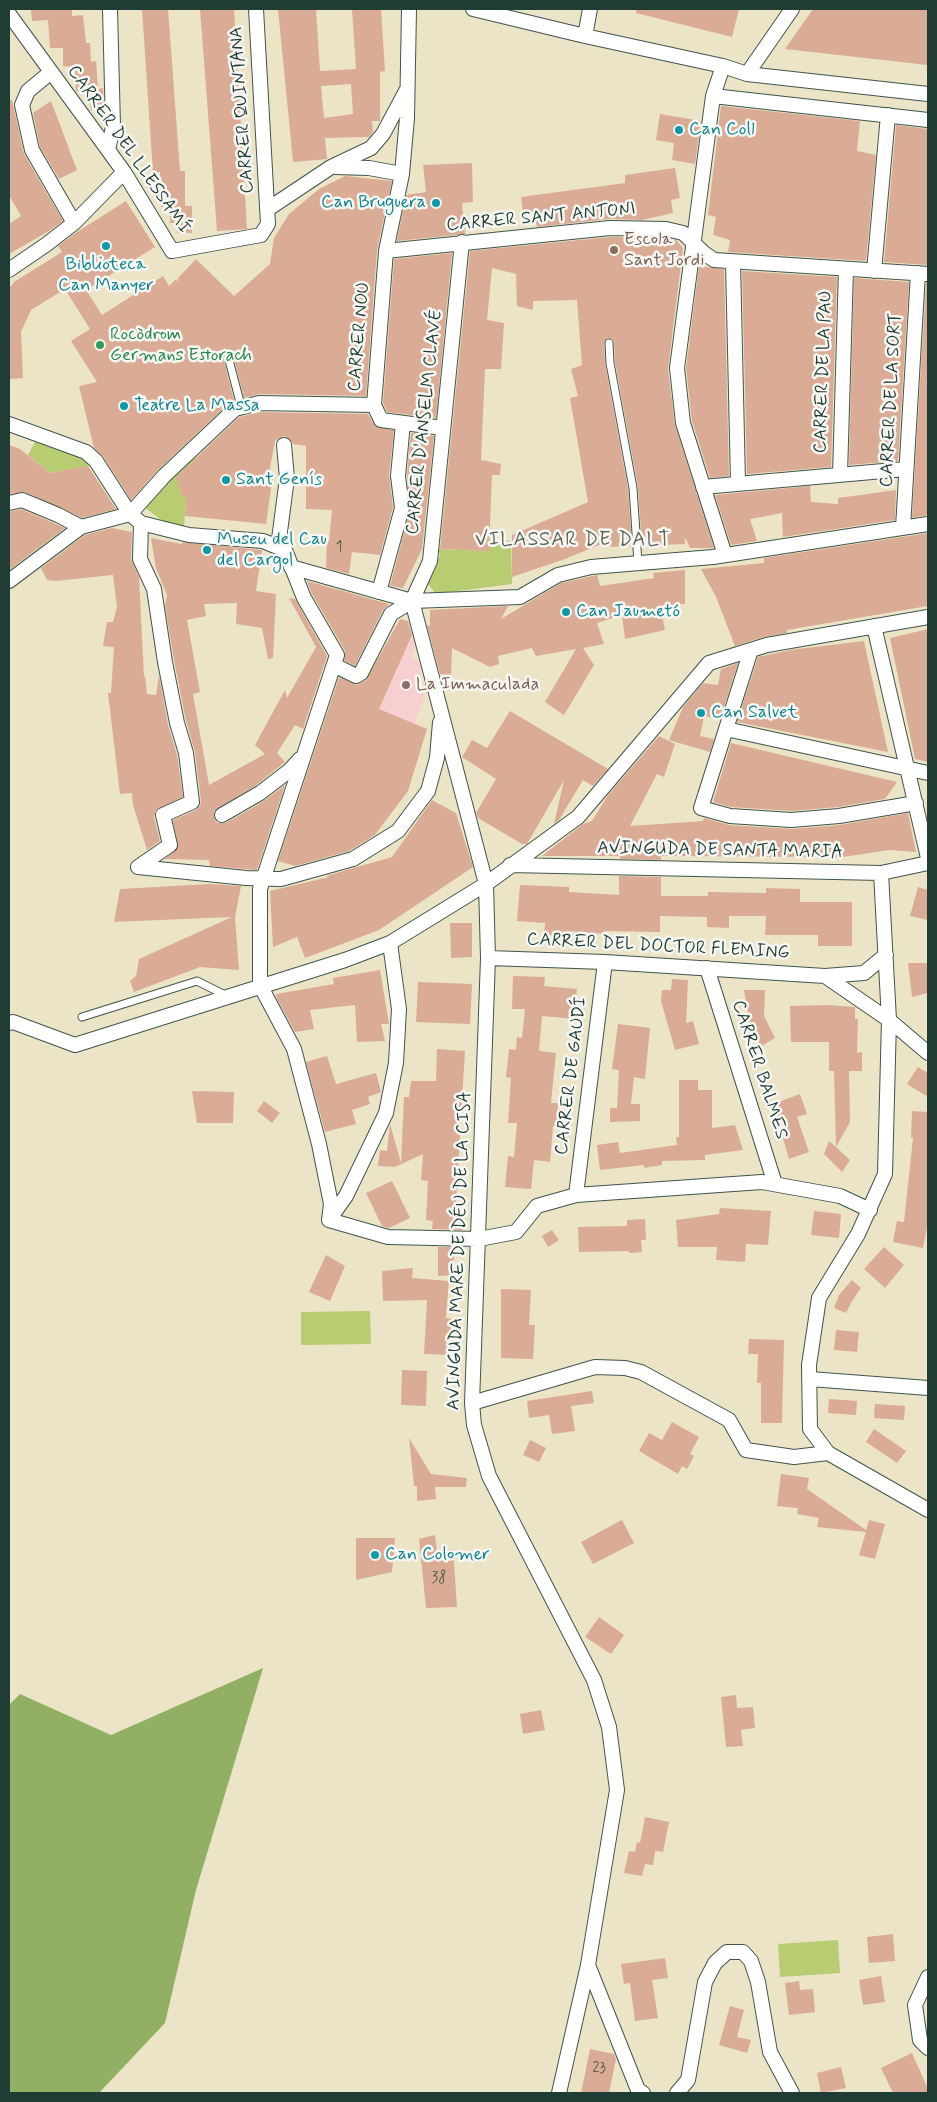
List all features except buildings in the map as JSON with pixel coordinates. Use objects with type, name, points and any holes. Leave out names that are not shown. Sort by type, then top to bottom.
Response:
[{"type":"street","points":[[108,150],[113,127],[110,9]]},
{"type":"street","name":"CARRER QUINTANA","points":[[256,9],[268,209]]},
{"type":"street","points":[[386,251],[402,174],[407,118],[406,90],[409,9]]},
{"type":"street","points":[[472,9],[722,66],[747,74],[928,94]]},
{"type":"street","points":[[585,36],[590,9]]},
{"type":"street","points":[[747,74],[792,9]]},
{"type":"street","name":"CARRER DEL LLESSAMÍ","points":[[9,14],[124,172],[172,251],[262,235],[268,224],[268,209]]},
{"type":"street","points":[[722,66],[713,96],[677,368],[683,423],[724,556]]},
{"type":"street","points":[[51,72],[28,91],[22,104],[32,150],[74,223]]},
{"type":"street","points":[[268,209],[331,167],[371,148],[383,134],[406,90]]},
{"type":"street","points":[[713,96],[928,120]]},
{"type":"street","points":[[874,271],[888,115]]},
{"type":"street","points":[[331,167],[369,168],[402,174]]},
{"type":"street","points":[[9,270],[48,244],[74,223],[124,172]]},
{"type":"street","name":"CARRER SANT ANTONI","points":[[386,251],[610,228],[666,229],[683,233],[714,260],[923,274]]},
{"type":"street","name":"CARRER D'ANSELM CLAVÉ","points":[[412,601],[430,561],[462,242]]},
{"type":"street","name":"CARRER NOU","points":[[386,251],[374,405],[381,420],[444,428]]},
{"type":"street","points":[[733,262],[738,482]]},
{"type":"street","name":"CARRER DE LA PAU","points":[[840,475],[846,270]]},
{"type":"street","name":"CARRER DE LA SORT","points":[[903,528],[906,469],[923,274]]},
{"type":"street","points":[[136,518],[164,476],[204,437],[235,409],[241,406],[259,403],[374,405]]},
{"type":"street","points":[[379,592],[402,508],[398,476],[403,423]]},
{"type":"street","points":[[9,424],[86,452],[96,461],[136,518],[140,559],[154,589],[177,723],[186,753],[192,802],[163,815],[170,845],[138,867],[262,879],[281,879],[353,859],[398,831],[428,791],[437,758],[441,712]]},
{"type":"street","points":[[278,547],[287,478],[284,445]]},
{"type":"street","points":[[703,487],[738,482],[906,469]]},
{"type":"street","points":[[9,503],[22,500],[58,515],[82,528]]},
{"type":"street","points":[[9,580],[82,528],[136,518],[189,535],[263,542],[285,550],[297,569],[304,598],[337,654],[262,879],[260,889],[260,985],[294,1049],[319,1144],[331,1204],[329,1220]]},
{"type":"street","points":[[297,569],[412,601],[520,597],[558,575],[591,567],[724,556],[928,524]]},
{"type":"street","points":[[334,665],[356,676],[361,673],[391,614],[412,601]]},
{"type":"street","name":"AVINGUDA MARE DE DÉU DE LA CISA","points":[[412,601],[486,884],[488,958],[472,1403],[474,1425],[489,1476],[594,1680],[610,1727],[617,1790],[588,1966],[559,2093]]},
{"type":"street","points":[[9,1023],[13,1022],[75,1045],[260,985],[345,960],[390,943],[486,884],[578,817],[709,663],[767,645],[928,617]]},
{"type":"street","points":[[874,626],[928,858]]},
{"type":"street","points":[[751,650],[701,808],[730,816],[791,820],[839,816],[916,803]]},
{"type":"street","points":[[726,728],[928,772]]},
{"type":"street","points":[[222,815],[260,793],[290,770],[305,754]]},
{"type":"street","name":"AVINGUDA DE SANTA MARIA","points":[[510,865],[881,873],[928,863]]},
{"type":"street","points":[[881,873],[889,1020],[885,1174],[858,1234],[819,1298],[809,1365],[810,1429],[828,1453],[928,1510]]},
{"type":"street","points":[[329,1220],[346,1196],[386,1113],[396,1063],[399,1009],[390,943]]},
{"type":"street","name":"CARRER DEL DOCTOR FLEMING","points":[[488,958],[605,962],[825,976],[864,972],[886,955]]},
{"type":"street","name":"CARRER DE GAUDÍ","points":[[576,1194],[605,962]]},
{"type":"street","name":"CARRER BALMES","points":[[707,968],[776,1184]]},
{"type":"street","points":[[825,976],[889,1020],[928,1053]]},
{"type":"street","points":[[329,1220],[388,1237],[479,1239],[516,1232],[537,1206],[576,1194],[762,1182],[840,1196],[870,1210]]},
{"type":"street","points":[[472,1403],[595,1367],[625,1368],[641,1372],[729,1420],[746,1450],[794,1457],[828,1453]]},
{"type":"street","points":[[810,1379],[922,1388],[928,1377]]},
{"type":"street","points":[[677,2093],[688,2080],[705,1982],[714,1963],[727,1952],[743,1952],[752,1962],[758,1982],[770,2052],[792,2093]]},
{"type":"street","points":[[588,1966],[638,2090],[643,2093]]},
{"type":"street","points":[[928,1977],[915,2005],[920,2040],[928,2048]]},
{"type":"lane","points":[[609,343],[610,363],[633,488],[638,563]]},
{"type":"lane","points":[[229,360],[241,406]]},
{"type":"lane","points":[[82,1017],[196,981],[227,996]]},
{"type":"shaded area","name":"La Immaculada","points":[[411,636],[419,639],[411,658],[422,663],[420,672],[422,680],[421,691],[425,696],[414,725],[379,709]]},
{"type":"green space","points":[[37,438],[83,458],[89,466],[50,473],[28,455]]},
{"type":"green space","points":[[190,456],[197,458],[178,484],[186,500],[184,527],[161,520],[143,506]]},
{"type":"green space","points":[[489,540],[511,541],[512,584],[436,594],[428,584],[440,555],[438,549],[489,551]]},
{"type":"green space","points":[[370,1311],[371,1344],[301,1345],[301,1312]]},
{"type":"green space","points":[[263,1668],[196,1890],[165,2023],[99,2093],[9,2093],[9,1705],[20,1694],[111,1735]]},
{"type":"green space","points":[[838,1940],[840,1973],[780,1977],[778,1944]]},
{"type":"place","name":"Can Coll","points":[[679,130]]},
{"type":"place","name":"Can Bruguera","points":[[436,203]]},
{"type":"place","name":"Biblioteca Can Manyer","points":[[106,246]]},
{"type":"place","name":"Escola Sant Jordi","points":[[614,250]]},
{"type":"place","name":"Rocòdrom Germans Estorach","points":[[100,345]]},
{"type":"place","name":"Teatre La Massa","points":[[124,406]]},
{"type":"place","name":"Sant Genís","points":[[226,480]]},
{"type":"place","name":"Museu del Cau del Cargol","points":[[207,550]]},
{"type":"place","name":"Can Jaumetó","points":[[566,612]]},
{"type":"place","name":"La Immaculada","points":[[406,685]]},
{"type":"place","name":"Can Salvet","points":[[701,713]]},
{"type":"place","name":"Can Colomer","points":[[375,1555]]},
{"type":"district","name":"VILASSAR DE DALT","points":[[573,541]]}]
